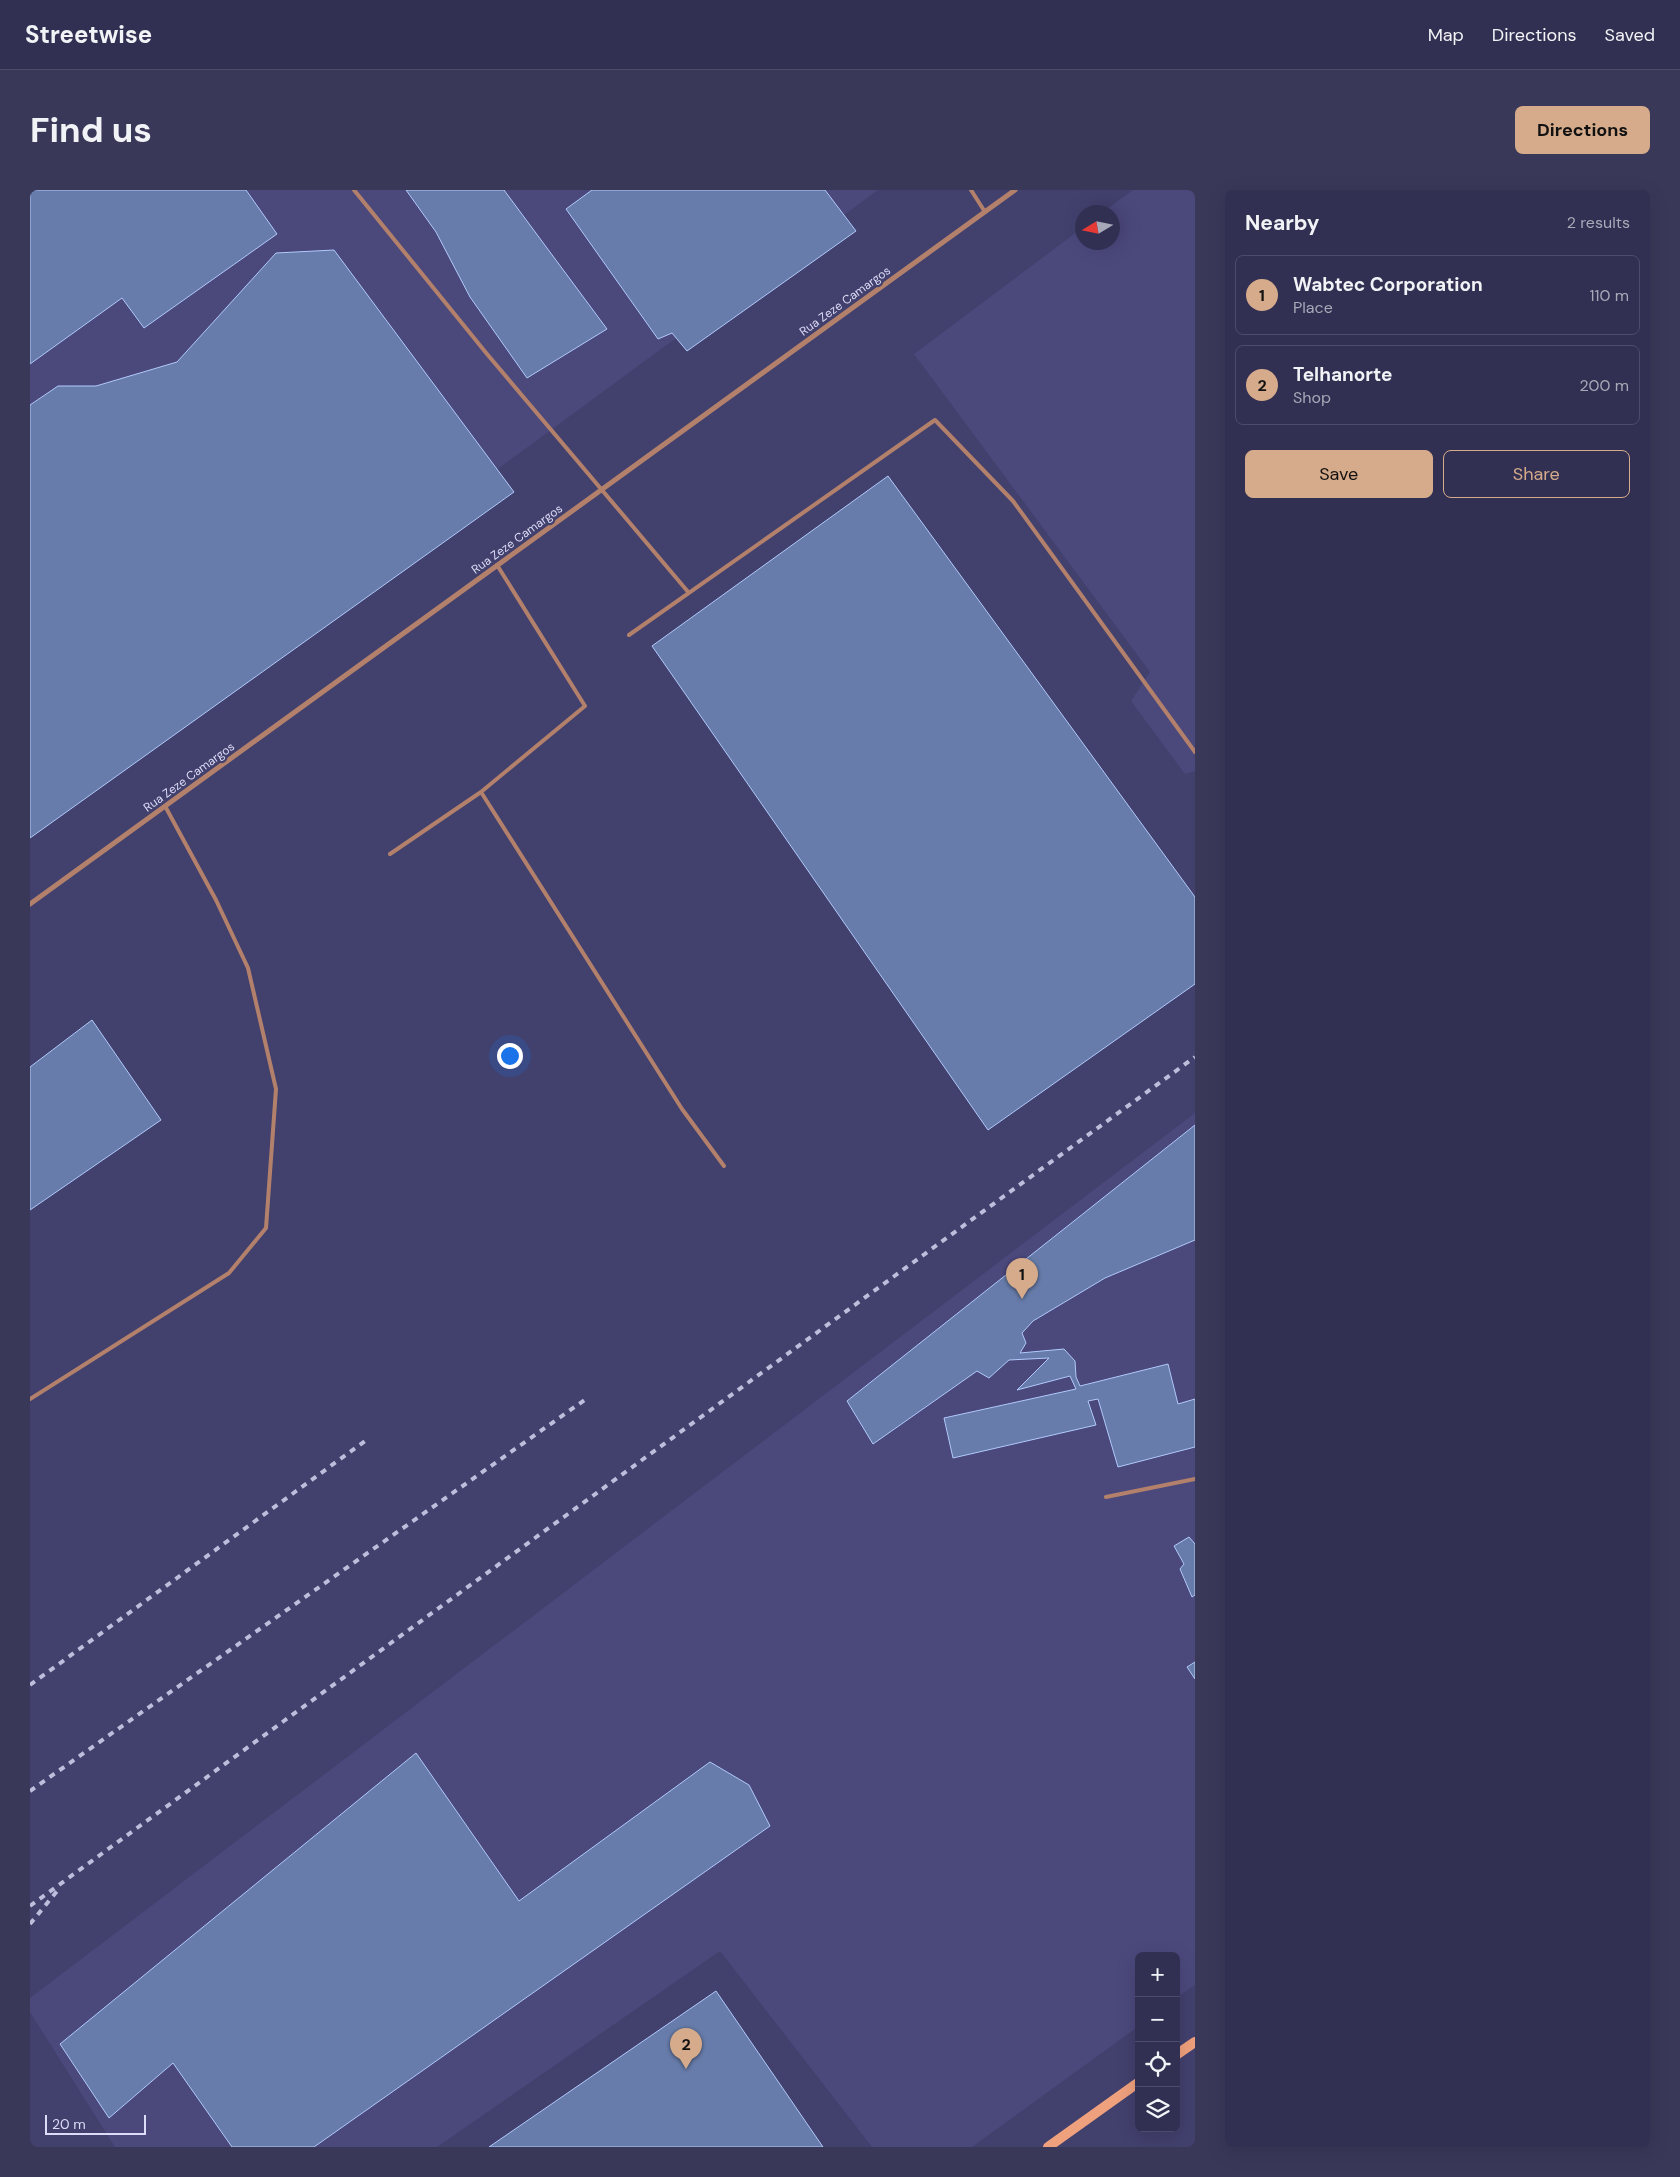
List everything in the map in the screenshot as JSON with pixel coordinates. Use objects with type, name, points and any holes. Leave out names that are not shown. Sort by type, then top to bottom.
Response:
[{"type":"main road","points":[[1180,2052],[1195,2042]]},
{"type":"main road","points":[[1048,2147],[1135,2085]]},
{"type":"street","name":"Rua Zeze Camargos","points":[[30,904],[1015,190]]},
{"type":"lane","points":[[354,190],[487,354],[689,593]]},
{"type":"lane","points":[[971,190],[985,212]]},
{"type":"lane","points":[[629,636],[935,420],[1013,501],[1195,752]]},
{"type":"lane","points":[[390,854],[480,792],[585,706],[497,565]]},
{"type":"lane","points":[[480,792],[682,1109],[724,1166]]},
{"type":"lane","points":[[30,1399],[229,1273],[266,1228],[276,1089],[248,968],[216,900],[165,806]]},
{"type":"lane","points":[[1106,1496],[1195,1479]]},
{"type":"shaded area","points":[[30,190],[878,190],[30,812]]},
{"type":"shaded area","points":[[1133,190],[1195,190],[1195,771],[1185,774],[1131,701],[1150,672],[914,354],[1075,233],[1075,250],[1120,250],[1120,205],[1113,205]]},
{"type":"shaded area","points":[[1195,1113],[1195,1985],[1180,1995],[1180,1952],[1135,1952],[1135,2029],[972,2147],[872,2147],[720,1951],[437,2147],[115,2147],[30,2012],[30,1998]]},
{"type":"building","points":[[30,190],[246,190],[277,234],[144,328],[122,298],[30,364]]},
{"type":"building","points":[[406,190],[504,190],[607,329],[527,378],[470,297],[436,232]]},
{"type":"building","points":[[592,190],[825,190],[856,231],[687,351],[672,333],[658,339],[566,209]]},
{"type":"building","points":[[334,250],[514,492],[30,838],[30,405],[58,386],[96,386],[177,362],[276,253]]},
{"type":"building","points":[[888,476],[1195,897],[1195,984],[988,1130],[652,646]]},
{"type":"building","points":[[92,1020],[161,1120],[30,1210],[30,1067]]},
{"type":"building","points":[[1195,1125],[1195,1240],[1105,1278],[1033,1321],[1022,1333],[1026,1343],[1020,1353],[1064,1349],[1075,1361],[1076,1377],[1080,1386],[1168,1364],[1178,1404],[1195,1399],[1195,1447],[1118,1467],[1098,1399],[1088,1401],[1096,1425],[953,1458],[944,1418],[1076,1389],[1070,1376],[1017,1390],[1049,1358],[1009,1360],[989,1378],[977,1371],[873,1444],[847,1401]]},
{"type":"building","points":[[1189,1537],[1195,1544],[1195,1595],[1192,1597],[1180,1569],[1184,1564],[1174,1546]]},
{"type":"building","points":[[1195,1662],[1195,1679],[1187,1667]]},
{"type":"building","points":[[416,1753],[519,1901],[710,1762],[749,1785],[770,1826],[314,2147],[232,2147],[173,2063],[109,2118],[60,2044]]},
{"type":"building","points":[[716,1991],[823,2147],[489,2147]]},
{"type":"railway","points":[[30,1906],[1195,1057]]},
{"type":"railway","points":[[30,1791],[586,1399]]},
{"type":"railway","points":[[30,1685],[365,1441]]},
{"type":"railway","points":[[30,1924],[58,1890]]},
{"type":"place","name":"Wabtec Corporation","points":[[1022,1299]]},
{"type":"place","name":"Telhanorte","points":[[686,2069]]}]
